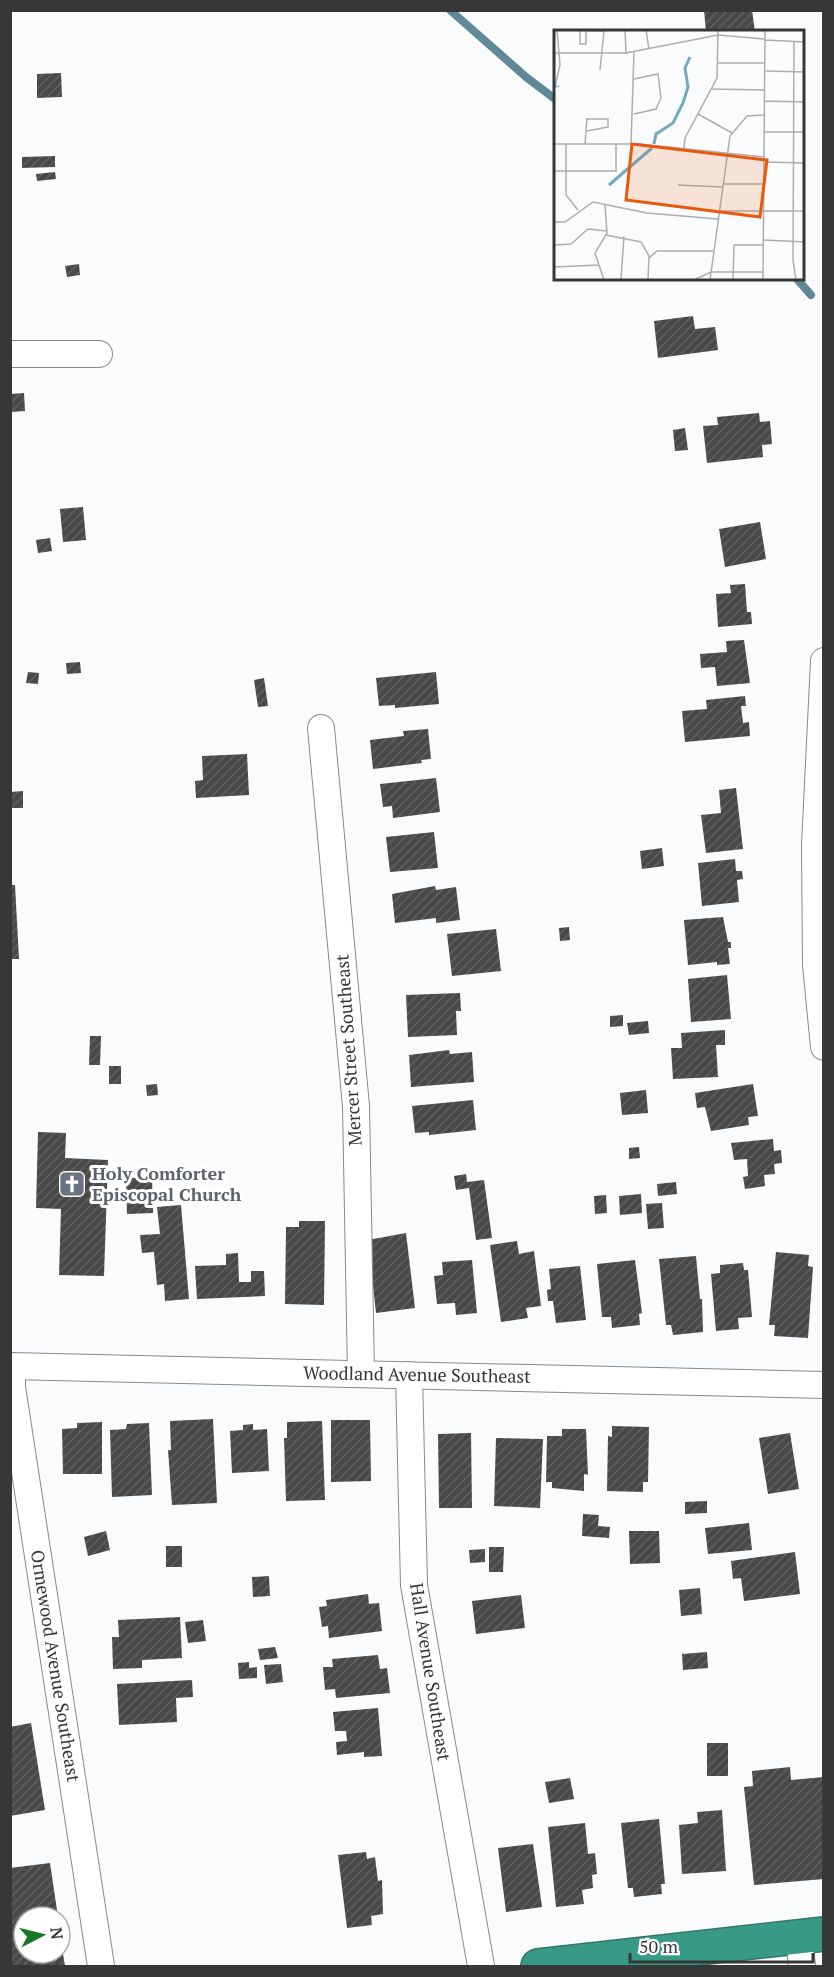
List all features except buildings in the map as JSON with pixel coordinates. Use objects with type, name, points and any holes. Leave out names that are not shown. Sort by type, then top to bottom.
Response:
[{"type":"highway","points":[[538,1966],[808,1946]]},
{"type":"street","points":[[10,354],[99,354]]},
{"type":"street","points":[[824,661],[816,900],[816,965],[824,1047]]},
{"type":"street","name":"Mercer Street Southeast","points":[[321,728],[356,1106],[361,1374]]},
{"type":"street","points":[[816,900],[824,874]]},
{"type":"street","name":"Woodland Avenue Southeast","points":[[11,1366],[824,1385]]},
{"type":"street","name":"Ormewood Avenue Southeast","points":[[11,1366],[12,1387],[100,1966]]},
{"type":"street","name":"Hall Avenue Southeast","points":[[409,1375],[414,1585],[481,1966]]},
{"type":"waterway","points":[[450,10],[526,77],[554,98]]},
{"type":"waterway","points":[[798,280],[811,295]]},
{"type":"place","name":"Holy Comforter Episcopal Church","points":[[72,1184]]}]
